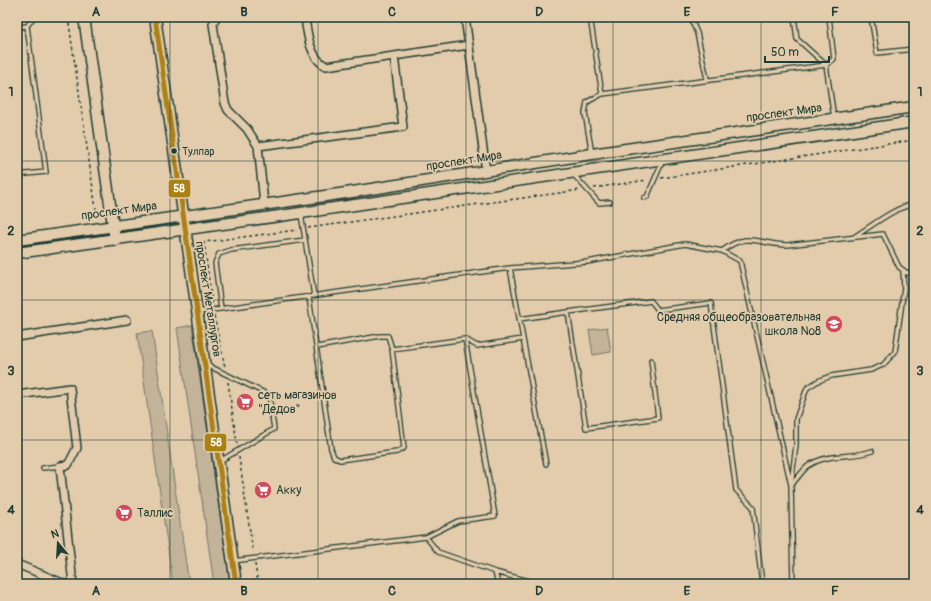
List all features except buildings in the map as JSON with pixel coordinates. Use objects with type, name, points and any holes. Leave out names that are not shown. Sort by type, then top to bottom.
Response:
[{"type":"main road","points":[[84,17],[115,240]]},
{"type":"main road","name":"проспект Металлургов","points":[[155,17],[184,215],[184,230],[236,584]]},
{"type":"main road","name":"проспект Мира","points":[[17,240],[264,203],[346,193],[592,154],[914,107]]},
{"type":"main road","points":[[17,253],[301,213],[914,122]]},
{"type":"main road","points":[[301,213],[304,208],[310,204],[346,193]]},
{"type":"street","points":[[216,17],[213,24],[225,103],[228,110],[247,129],[258,146],[264,203]]},
{"type":"street","points":[[305,17],[314,54],[320,64],[326,66],[469,45]]},
{"type":"street","points":[[465,17],[486,171]]},
{"type":"street","points":[[258,146],[403,127],[394,56]]},
{"type":"street","points":[[17,336],[127,320]]},
{"type":"street","points":[[17,395],[70,388],[77,448],[68,465],[60,466],[73,584]]},
{"type":"street","points":[[17,564],[65,584]]},
{"type":"lane","points":[[17,175],[46,172],[27,26],[34,17]]},
{"type":"lane","points":[[590,17],[602,94]]},
{"type":"lane","points":[[690,17],[697,34],[707,79]]},
{"type":"lane","points":[[794,17],[797,39],[826,65],[835,119]]},
{"type":"lane","points":[[592,154],[585,113],[587,102],[602,94],[707,79],[826,65],[834,59],[829,17]]},
{"type":"lane","points":[[871,17],[877,53],[914,49]]},
{"type":"lane","points":[[17,27],[27,26]]},
{"type":"lane","points":[[644,198],[647,197],[664,159]]},
{"type":"lane","points":[[572,172],[586,190],[599,203],[610,202]]},
{"type":"lane","points":[[853,238],[898,210],[914,204]]},
{"type":"lane","points":[[301,213],[314,296]]},
{"type":"lane","points":[[722,251],[732,244],[748,239],[765,241],[774,245],[787,245],[883,234],[899,267],[907,273],[914,271]]},
{"type":"lane","points":[[221,309],[215,263],[219,254],[231,250],[305,240]]},
{"type":"lane","points":[[197,313],[510,268],[587,262],[685,244],[722,251],[740,261],[792,485]]},
{"type":"lane","points":[[510,268],[546,464]]},
{"type":"lane","points":[[793,584],[792,485],[796,445],[796,419],[807,388],[818,381],[831,376],[871,370],[890,360],[896,352],[904,288],[903,271]]},
{"type":"lane","points":[[308,297],[317,347],[331,449],[334,457],[340,460],[397,452],[404,448],[392,349],[388,336],[380,336],[317,347]]},
{"type":"lane","points":[[519,319],[651,301],[658,310],[711,302],[736,490],[753,507],[762,584]]},
{"type":"lane","points":[[568,312],[586,428],[658,418],[651,360]]},
{"type":"lane","points":[[392,349],[465,339],[477,346],[523,339]]},
{"type":"lane","points":[[232,561],[426,537],[458,521],[495,516],[465,339]]},
{"type":"lane","points":[[204,364],[269,395],[274,429],[218,463]]},
{"type":"lane","points":[[792,485],[807,466],[826,457],[861,455],[872,451]]},
{"type":"lane","points":[[43,468],[60,466]]},
{"type":"lane","points":[[426,537],[438,552],[496,572],[541,584]]},
{"type":"lane","points":[[496,572],[498,584]]},
{"type":"path","points":[[68,17],[96,209]]},
{"type":"path","points":[[258,584],[228,376],[212,310],[204,242],[586,190],[914,140]]},
{"type":"shaded area","points":[[192,325],[230,584],[214,584],[177,328]]},
{"type":"shaded area","points":[[607,327],[611,352],[593,355],[589,330]]},
{"type":"shaded area","points":[[152,331],[189,584],[173,584],[137,333]]},
{"type":"transit line","name":"58","points":[[155,17],[236,584]]},
{"type":"place","name":"Тулпар","points":[[174,151]]},
{"type":"place","name":"Средняя общеобразовательная школа №8","points":[[834,324]]},
{"type":"place","name":"сеть магазинов \"Дедов\"","points":[[245,402]]},
{"type":"place","name":"Акку","points":[[263,490]]},
{"type":"place","name":"Таллис","points":[[124,513]]}]
